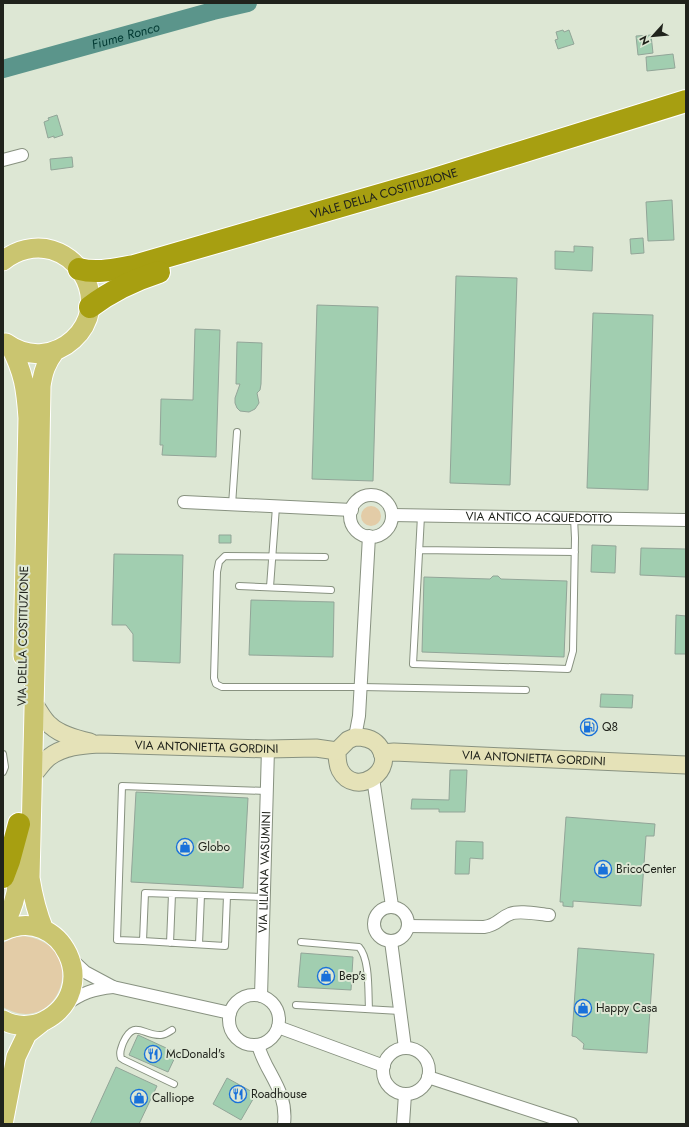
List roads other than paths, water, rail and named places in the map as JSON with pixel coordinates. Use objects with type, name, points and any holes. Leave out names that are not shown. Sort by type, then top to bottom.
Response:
[{"type":"highway","name":"VIALE DELLA COSTITUZIONE","points":[[80,269],[87,271],[100,271],[134,266],[428,181],[686,102]]},
{"type":"highway","name":"VIALE DELLA COSTITUZIONE","points":[[90,307],[104,296],[142,277],[431,193],[686,116]]},
{"type":"highway","points":[[3,877],[19,824]]},
{"type":"main road","points":[[3,261],[15,253],[23,250],[41,248],[50,249],[62,254],[80,269],[88,287],[90,297],[90,307],[86,323],[70,343],[55,351],[37,354],[28,353],[7,344]]},
{"type":"main road","name":"VIA DELLA COSTITUZIONE","points":[[3,925],[11,912],[18,881],[28,418],[23,376],[7,344]]},
{"type":"main road","points":[[44,930],[37,912],[30,878],[41,386],[43,372],[48,360],[55,351]]},
{"type":"main road","points":[[3,931],[8,928],[33,926],[44,930],[57,938],[67,950],[72,964],[74,980],[70,994],[63,1006],[53,1016],[29,1025],[17,1025],[3,1020]]},
{"type":"main road","points":[[3,1124],[16,1057],[27,1034],[40,1022]]},
{"type":"street","points":[[3,160],[22,155]]},
{"type":"street","points":[[370,495],[383,498],[391,509],[392,515],[388,528],[376,536],[362,534],[356,530],[351,517],[354,504],[359,499],[370,495]]},
{"type":"street","points":[[184,502],[352,510]]},
{"type":"street","name":"VIA ANTICO ACQUEDOTTO","points":[[392,515],[686,520]]},
{"type":"street","points":[[355,737],[359,716],[369,536]]},
{"type":"street","name":"VIA ANTONIETTA GORDINI","points":[[35,705],[50,726],[62,734],[76,739],[100,744]]},
{"type":"street","points":[[355,737],[369,738],[379,747],[382,753],[382,765],[380,770],[373,778],[363,782],[352,781],[347,778],[340,769],[336,751],[348,740],[355,737]]},
{"type":"street","name":"VIA ANTONIETTA GORDINI","points":[[33,775],[48,758],[61,750],[75,746],[100,744],[268,749],[316,748],[336,751]]},
{"type":"street","name":"VIA LILIANA VASUMINI","points":[[261,996],[268,749]]},
{"type":"street","name":"VIA ANTONIETTA GORDINI","points":[[382,753],[394,752],[686,765]]},
{"type":"street","points":[[373,778],[392,906]]},
{"type":"street","points":[[392,906],[406,915],[408,926],[401,938],[391,941],[381,938],[375,929],[374,923],[375,918],[382,909],[392,906]]},
{"type":"street","points":[[408,926],[484,927],[493,926],[509,914],[516,912],[548,914]]},
{"type":"street","points":[[391,941],[405,1048]]},
{"type":"street","points":[[70,958],[85,972],[113,987],[230,1013]]},
{"type":"street","points":[[63,1006],[88,991],[113,987]]},
{"type":"street","points":[[245,996],[261,996],[274,1004],[278,1011],[278,1027],[271,1039],[258,1045],[250,1045],[242,1042],[231,1030],[229,1022],[230,1013],[238,1000],[245,996]]},
{"type":"street","points":[[278,1027],[384,1066]]},
{"type":"street","points":[[258,1045],[260,1054],[280,1089],[284,1104],[284,1124]]},
{"type":"street","points":[[405,1048],[413,1049],[425,1058],[428,1065],[428,1077],[424,1086],[412,1093],[404,1094],[388,1085],[383,1072],[387,1059],[398,1050],[405,1048]]},
{"type":"street","points":[[428,1077],[572,1124]]},
{"type":"street","points":[[403,1124],[404,1094]]},
{"type":"lane","points":[[232,505],[237,432]]},
{"type":"lane","points":[[270,587],[276,507]]},
{"type":"lane","points":[[421,516],[413,664],[568,669],[573,651],[575,552],[574,518]]},
{"type":"lane","points":[[419,550],[575,552]]},
{"type":"lane","points":[[325,557],[225,556],[219,562],[216,572],[214,678],[216,684],[222,687],[361,687],[526,690]]},
{"type":"lane","points":[[239,586],[331,590]]},
{"type":"lane","points":[[3,754],[5,767],[3,772]]},
{"type":"lane","points":[[227,896],[225,946],[117,940],[122,786],[266,791]]},
{"type":"lane","points":[[143,941],[145,893],[264,897]]},
{"type":"lane","points":[[170,943],[172,894]]},
{"type":"lane","points":[[199,944],[201,895]]},
{"type":"lane","points":[[302,942],[359,947],[362,950],[366,961],[369,1009]]},
{"type":"lane","points":[[296,1005],[400,1011]]},
{"type":"lane","points":[[172,1030],[160,1036],[139,1030],[130,1030],[119,1052],[121,1058],[124,1060],[174,1084]]},
{"type":"waterway","name":"Fiume Ronco","points":[[3,69],[213,11],[248,3]]},
{"type":"place","name":"Q8","points":[[589,727]]},
{"type":"place","name":"Globo","points":[[185,847]]},
{"type":"place","name":"BricoCenter","points":[[603,869]]},
{"type":"place","name":"Bep's","points":[[326,976]]},
{"type":"place","name":"Happy Casa","points":[[583,1008]]},
{"type":"place","name":"McDonald's","points":[[153,1054]]},
{"type":"place","name":"Roadhouse","points":[[238,1094]]},
{"type":"place","name":"Calliope","points":[[139,1098]]}]
